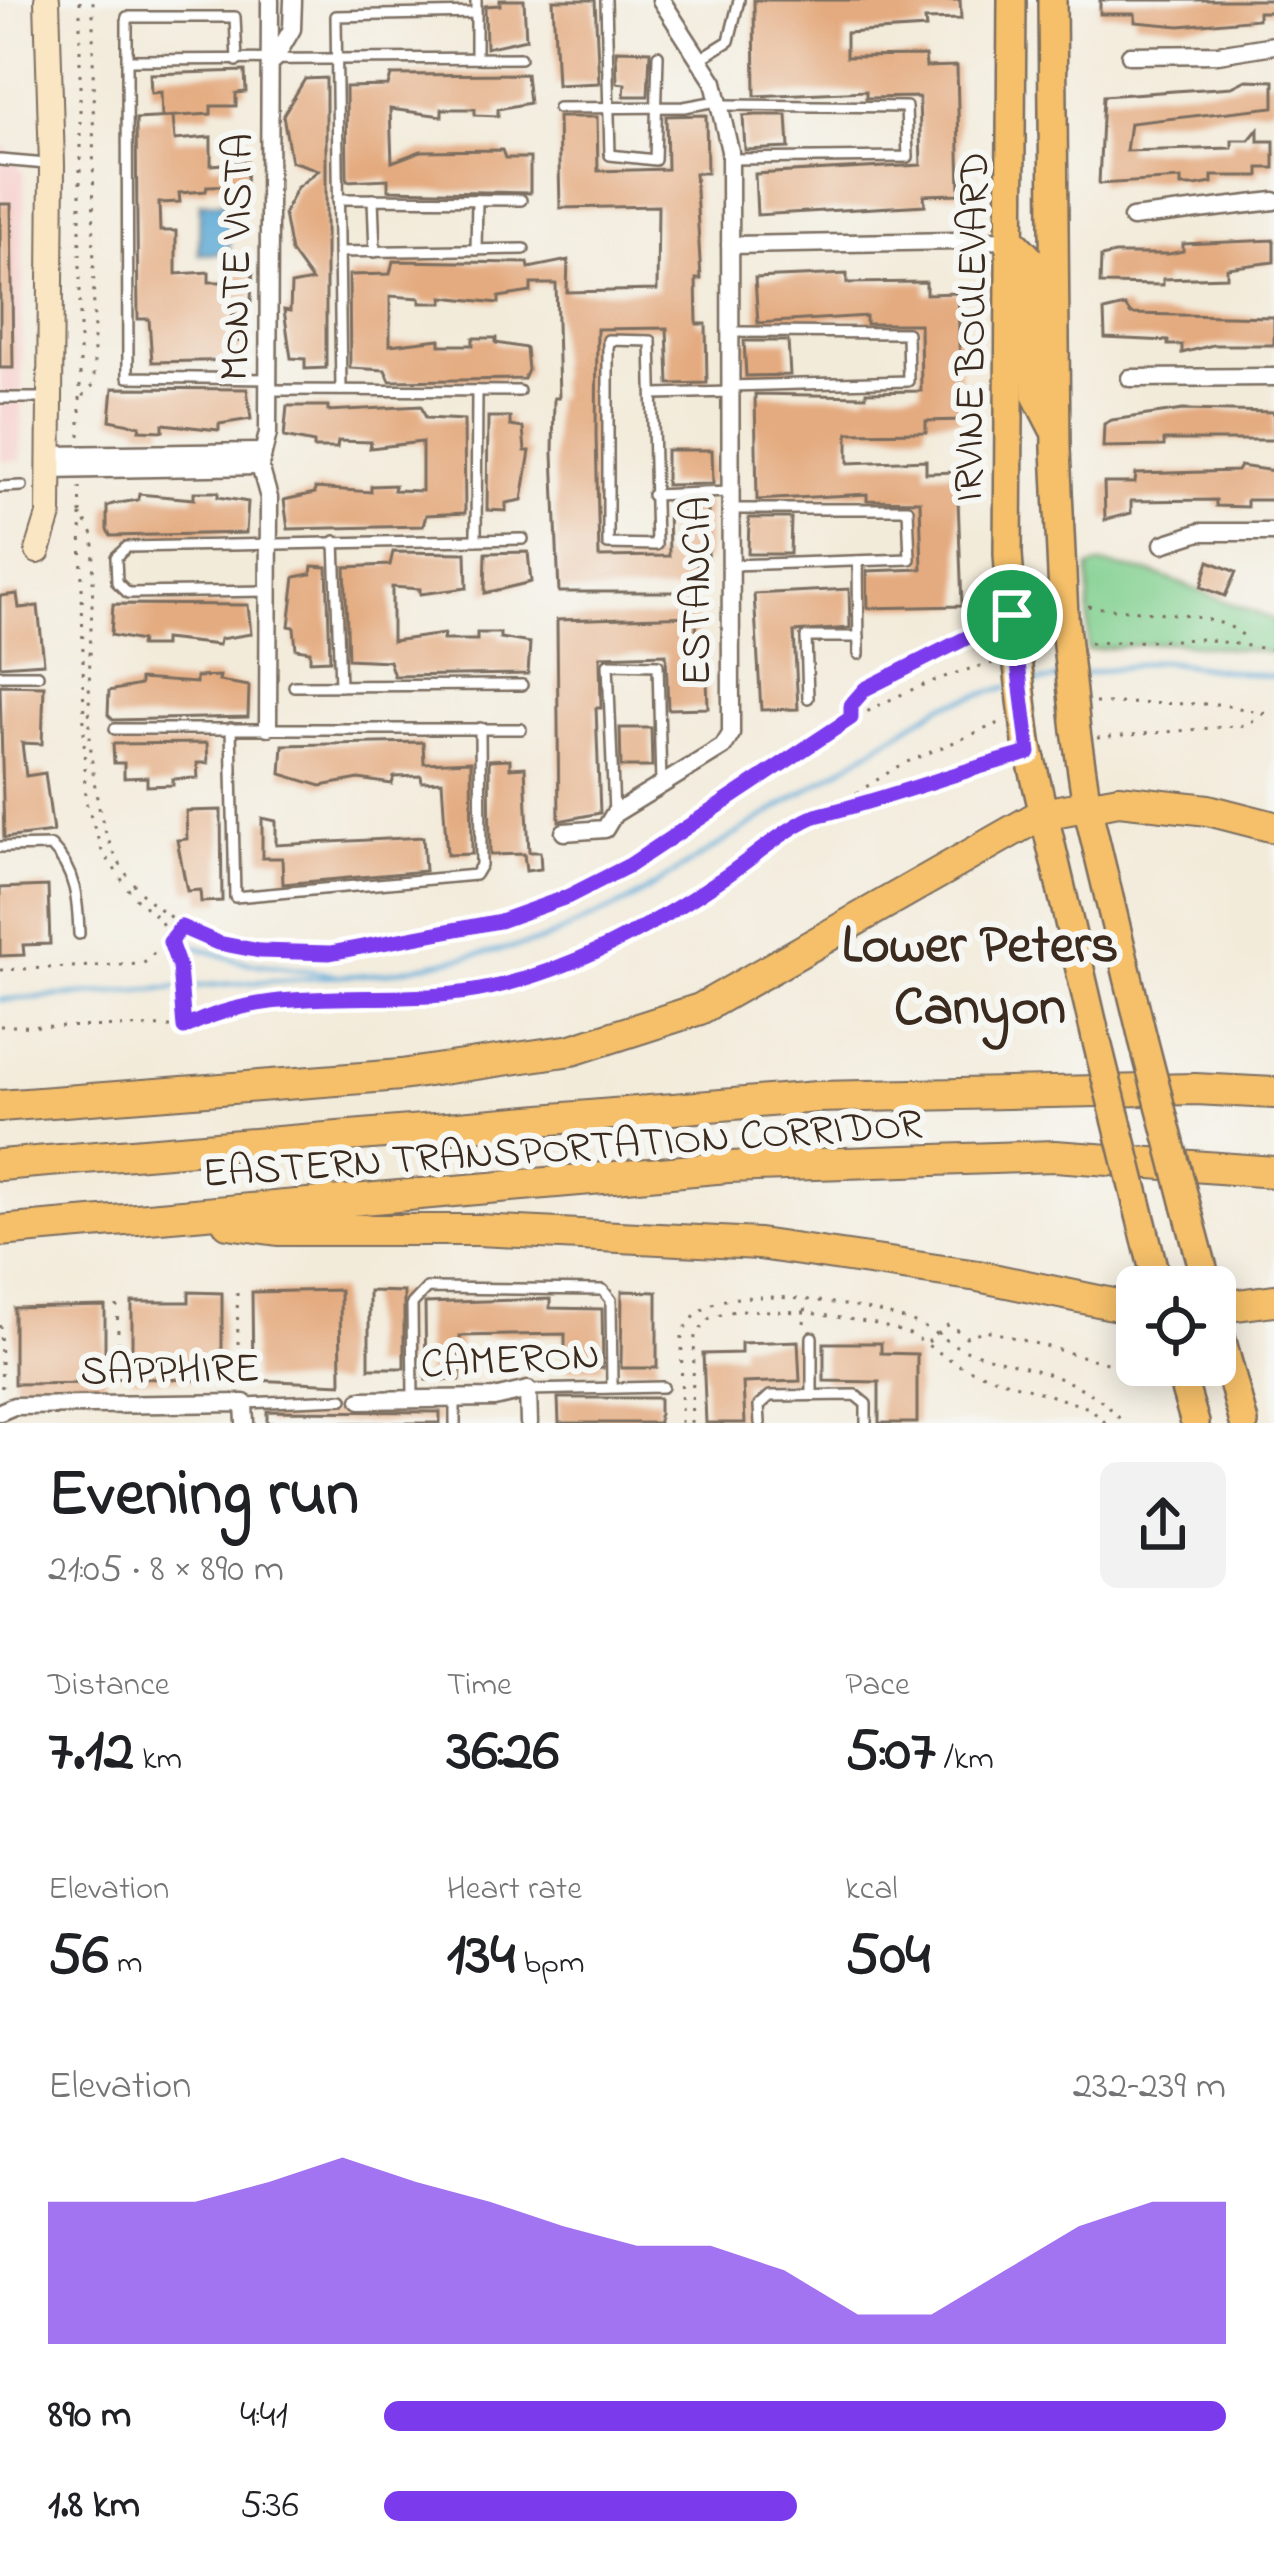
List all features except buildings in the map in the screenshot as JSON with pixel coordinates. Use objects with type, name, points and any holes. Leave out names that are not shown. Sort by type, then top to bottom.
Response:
[{"type":"highway","points":[[0,1106],[401,1075],[572,1050],[700,1009],[1042,814],[1119,800],[1208,810],[1274,827]]},
{"type":"highway","name":"EASTERN TRANSPORTATION CORRIDOR","points":[[0,1165],[817,1097],[1195,1089],[1274,1093]]},
{"type":"highway","name":"EASTERN TRANSPORTATION CORRIDOR","points":[[0,1231],[728,1167],[1055,1156],[1274,1172]]},
{"type":"highway","points":[[174,1216],[278,1230],[478,1230],[759,1244],[978,1276],[1116,1305]]},
{"type":"highway","points":[[1236,1307],[1274,1300]]},
{"type":"main road","name":"IRVINE BOULEVARD","points":[[1012,0],[1013,620],[1028,747],[1042,814],[1153,1266]]},
{"type":"main road","name":"IRVINE BOULEVARD","points":[[1052,0],[1056,431],[1064,612],[1077,736],[1087,806],[1202,1266]]},
{"type":"main road","points":[[1012,240],[1033,262],[1036,395],[1042,416],[1056,431]]},
{"type":"main road","points":[[1175,1386],[1195,1423]]},
{"type":"main road","points":[[1234,1386],[1244,1423]]},
{"type":"street","points":[[38,551],[49,515],[52,164],[47,0]]},
{"type":"street","name":"MONTE VISTA","points":[[268,727],[268,498],[260,459],[268,433],[270,0]]},
{"type":"street","name":"MONTE VISTA","points":[[273,61],[292,29],[292,0]]},
{"type":"street","name":"ESTANCIA","points":[[563,832],[597,832],[614,814],[723,747],[731,734],[730,160],[722,103],[700,58],[661,0]]},
{"type":"street","points":[[1130,55],[1218,54],[1274,45]]},
{"type":"street","points":[[1132,218],[1274,201]]},
{"type":"street","points":[[730,245],[1012,240]]},
{"type":"street","points":[[1130,378],[1274,377]]},
{"type":"street","points":[[49,463],[260,459]]},
{"type":"street","points":[[1163,544],[1200,532],[1274,532]]},
{"type":"street","points":[[528,1390],[529,1423]]},
{"type":"street","name":"CAMERON","points":[[352,1400],[455,1398],[528,1390]]},
{"type":"street","points":[[241,1397],[245,1423]]},
{"type":"street","name":"SAPPHIRE","points":[[0,1412],[176,1411],[241,1397]]},
{"type":"lane","points":[[476,0],[476,58]]},
{"type":"lane","points":[[605,0],[610,155],[655,160],[658,55]]},
{"type":"lane","points":[[700,58],[729,41],[739,0]]},
{"type":"lane","points":[[341,391],[336,16],[476,13]]},
{"type":"lane","points":[[237,61],[235,17],[127,17],[128,377],[341,391],[519,392]]},
{"type":"lane","points":[[128,60],[520,58]]},
{"type":"lane","points":[[558,108],[722,103],[906,107],[908,157],[730,160]]},
{"type":"lane","points":[[0,160],[52,164]]},
{"type":"lane","points":[[338,199],[521,200]]},
{"type":"lane","points":[[373,199],[375,252]]},
{"type":"lane","points":[[476,250],[477,200]]},
{"type":"lane","points":[[339,252],[524,249]]},
{"type":"lane","points":[[655,394],[908,381],[907,334],[730,332]]},
{"type":"lane","points":[[608,340],[651,341],[655,394],[652,495],[656,545],[608,544],[608,340]]},
{"type":"lane","points":[[476,540],[478,392]]},
{"type":"lane","points":[[0,398],[50,398]]},
{"type":"lane","points":[[0,487],[22,486]]},
{"type":"lane","points":[[652,495],[908,509],[910,560],[729,566]]},
{"type":"lane","points":[[268,591],[128,593],[117,582],[116,557],[127,547],[523,539]]},
{"type":"lane","points":[[335,541],[340,686]]},
{"type":"lane","points":[[859,561],[859,654]]},
{"type":"lane","points":[[808,698],[806,638],[859,637]]},
{"type":"lane","points":[[614,814],[608,664],[658,665],[661,784]]},
{"type":"lane","points":[[0,675],[38,675]]},
{"type":"lane","points":[[294,686],[522,685]]},
{"type":"lane","points":[[231,728],[236,897],[476,875],[481,866],[480,728]]},
{"type":"lane","points":[[115,729],[521,729]]},
{"type":"lane","points":[[0,847],[52,846],[78,899],[79,934]]},
{"type":"lane","points":[[413,1399],[412,1304],[427,1288],[607,1293],[611,1300],[612,1386]]},
{"type":"lane","points":[[812,1337],[812,1395]]},
{"type":"lane","name":"CAMERON","points":[[528,1390],[663,1387]]},
{"type":"lane","points":[[760,1423],[764,1399],[812,1395],[860,1396],[866,1423]]},
{"type":"lane","name":"SAPPHIRE","points":[[241,1397],[352,1400]]},
{"type":"lane","points":[[455,1398],[455,1423]]},
{"type":"path","points":[[82,397],[94,384],[93,0]]},
{"type":"path","points":[[81,513],[85,799],[102,851],[133,896],[160,920],[170,942],[179,967],[184,1028]]},
{"type":"path","points":[[1064,612],[1214,620],[1235,626],[1248,644]]},
{"type":"path","points":[[851,718],[851,705],[865,689],[1013,620]]},
{"type":"path","points":[[1076,646],[1155,638],[1274,650]]},
{"type":"path","points":[[0,970],[128,968],[143,964],[181,927],[218,943],[260,951],[330,953],[500,921],[567,897],[630,865],[851,718],[926,682],[1006,660]]},
{"type":"path","points":[[1154,701],[1218,704],[1274,716]]},
{"type":"path","points":[[1077,736],[1234,726],[1263,714]]},
{"type":"path","points":[[0,1026],[184,1028],[230,1010],[310,1000],[444,997],[562,967],[664,918],[899,764],[952,742]]},
{"type":"path","points":[[818,815],[852,811],[1028,747]]},
{"type":"path","points":[[237,1293],[241,1397]]},
{"type":"path","points":[[681,1423],[679,1354],[690,1320],[726,1300],[806,1302],[892,1315],[952,1345],[1081,1388],[1112,1407],[1123,1423]]},
{"type":"path","points":[[804,1323],[806,1302]]},
{"type":"path","points":[[117,1304],[120,1392]]},
{"type":"path","points":[[691,1423],[692,1348],[700,1327],[724,1312],[806,1312],[872,1323],[927,1344],[950,1361],[1089,1408],[1106,1423]]},
{"type":"path","points":[[927,1344],[946,1324],[966,1336],[986,1330],[1116,1365]]},
{"type":"path","points":[[0,1325],[2,1394]]},
{"type":"shaded area","points":[[0,140],[24,174],[21,461],[0,461]]},
{"type":"green space","points":[[1100,564],[1153,573],[1274,620],[1274,653],[1170,642],[1088,650],[1089,568]]},
{"type":"water","points":[[229,202],[229,253],[199,254],[200,203]]},
{"type":"waterway","points":[[1078,675],[1160,661],[1274,677]]},
{"type":"waterway","points":[[1031,683],[1061,678]]},
{"type":"waterway","points":[[0,1000],[386,973],[539,942],[628,902],[941,706],[1008,687]]},
{"type":"waterway","points":[[188,944],[241,962],[333,974]]},
{"type":"district","name":"Lower Peters Canyon","points":[[980,973]]},
{"type":"route","points":[[1012,615],[1029,753],[974,767],[852,811],[818,815],[664,918],[562,967],[444,997],[310,1000],[230,1010],[184,1028],[179,967],[170,942],[181,927],[218,943],[260,951],[330,953],[500,921],[567,897],[630,865],[851,718],[851,705],[865,689],[935,657],[1000,617],[1012,615]]}]
